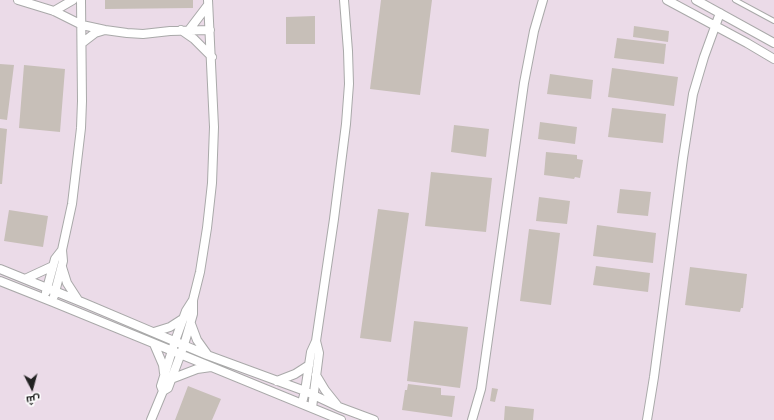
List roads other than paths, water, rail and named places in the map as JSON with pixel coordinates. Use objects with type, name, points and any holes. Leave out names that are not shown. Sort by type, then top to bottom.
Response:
[{"type":"street","points":[[18,0],[54,11],[82,25],[104,30],[143,34],[185,30],[210,30]]},
{"type":"street","points":[[54,11],[73,0]]},
{"type":"street","points":[[53,302],[63,261],[62,250],[72,204],[81,128],[81,0]]},
{"type":"street","points":[[302,403],[311,352],[316,341],[346,124],[349,84],[344,0]]},
{"type":"street","points":[[472,420],[481,389],[524,83],[534,31],[543,0]]},
{"type":"street","points":[[667,0],[774,59]]},
{"type":"street","points":[[696,0],[774,43]]},
{"type":"street","points":[[151,420],[163,392],[161,386],[181,354],[191,323],[206,235],[212,183],[214,127],[212,56],[208,2]]},
{"type":"street","points":[[185,30],[208,2]]},
{"type":"street","points":[[647,420],[693,94],[704,56],[720,13]]},
{"type":"street","points":[[82,43],[95,33],[104,30]]},
{"type":"street","points":[[185,30],[212,56]]},
{"type":"street","points":[[44,298],[55,259],[62,250]]},
{"type":"street","points":[[26,280],[53,266]]},
{"type":"street","points":[[62,267],[68,283],[78,300]]},
{"type":"street","points":[[0,269],[78,300],[207,355],[305,391],[339,407],[374,420]]},
{"type":"street","points":[[0,281],[341,420]]},
{"type":"street","points":[[168,376],[175,342],[186,312],[194,300]]},
{"type":"street","points":[[154,332],[170,327],[184,318]]},
{"type":"street","points":[[191,323],[196,340],[207,355]]},
{"type":"street","points":[[312,408],[319,353],[316,341]]},
{"type":"street","points":[[154,344],[168,376]]},
{"type":"street","points":[[277,381],[295,374],[309,365]]},
{"type":"street","points":[[168,376],[211,367]]},
{"type":"street","points":[[316,375],[325,390],[339,407]]},
{"type":"lane","points":[[735,0],[774,21]]}]
